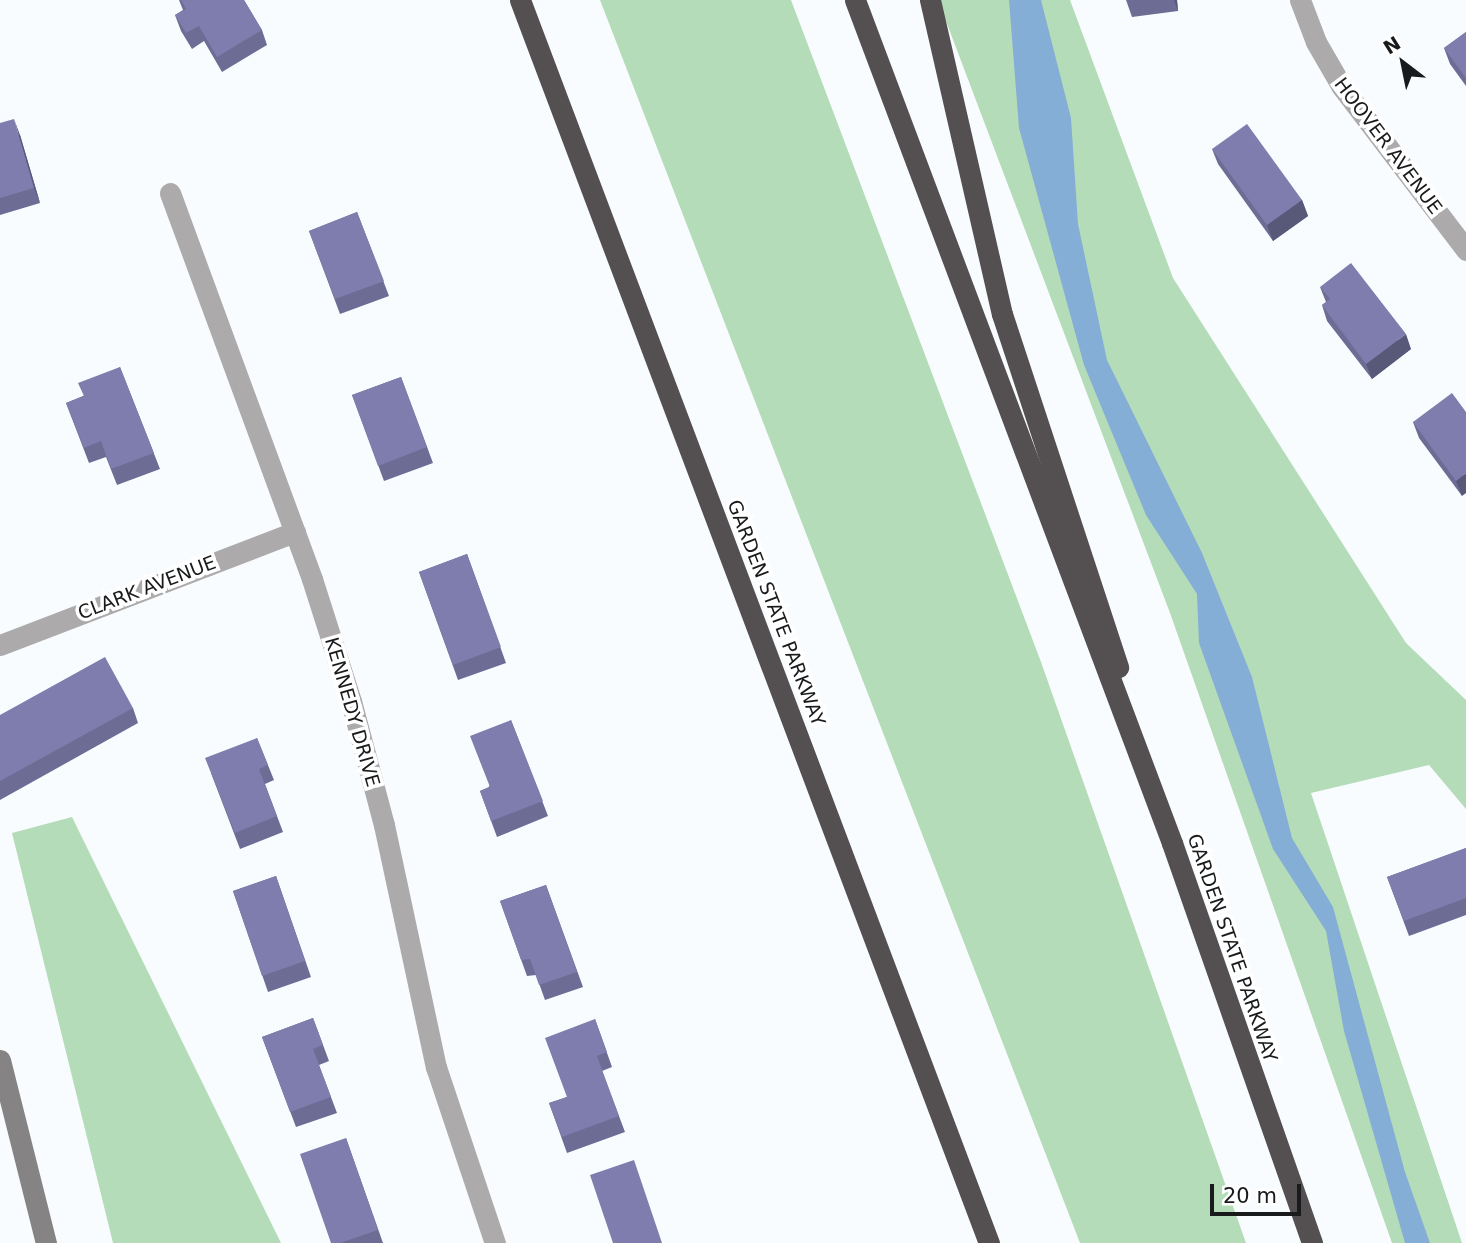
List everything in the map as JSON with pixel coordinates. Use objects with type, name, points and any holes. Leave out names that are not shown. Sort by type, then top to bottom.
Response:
[{"type":"highway","name":"GARDEN STATE PARKWAY","points":[[520,0],[989,1243]]},
{"type":"highway","name":"GARDEN STATE PARKWAY","points":[[855,0],[1172,843],[1312,1243]]},
{"type":"highway","points":[[930,0],[1002,314],[1064,492],[1172,843]]},
{"type":"main road","points":[[0,1060],[46,1243]]},
{"type":"street","name":"HOOVER AVENUE","points":[[1300,0],[1316,42],[1342,87],[1466,250]]},
{"type":"street","name":"KENNEDY DRIVE","points":[[170,193],[295,532],[358,726],[436,1067],[495,1243]]},
{"type":"street","name":"CLARK AVENUE","points":[[0,645],[295,532]]},
{"type":"green space","points":[[600,0],[791,0],[1041,662],[1246,1243],[1080,1243]]},
{"type":"green space","points":[[938,0],[1070,0],[1173,278],[1406,643],[1466,700],[1466,809],[1429,765],[1311,793],[1462,1243],[1392,1243],[1170,613]]},
{"type":"green space","points":[[72,817],[281,1243],[113,1243],[12,833]]},
{"type":"water","points":[[1009,0],[1041,0],[1071,118],[1078,224],[1107,360],[1202,553],[1252,677],[1292,838],[1333,907],[1405,1172],[1430,1243],[1405,1243],[1344,1031],[1326,931],[1273,849],[1199,643],[1197,594],[1146,515],[1084,365],[1019,128]]},
{"type":"building","points":[[181,0],[244,0],[262,30],[217,57],[199,26],[186,33],[175,15],[186,9]]},
{"type":"building","points":[[1466,32],[1466,78],[1444,48]]},
{"type":"building","points":[[14,119],[34,188],[0,198],[0,123]]},
{"type":"building","points":[[1247,124],[1302,200],[1267,225],[1212,149]]},
{"type":"building","points":[[357,212],[384,281],[335,299],[309,231]]},
{"type":"building","points":[[1351,263],[1406,334],[1366,364],[1322,305],[1330,299],[1320,287]]},
{"type":"building","points":[[120,367],[154,453],[111,469],[101,441],[84,448],[66,403],[84,396],[78,383]]},
{"type":"building","points":[[401,377],[427,447],[378,466],[352,395]]},
{"type":"building","points":[[1452,393],[1466,412],[1466,473],[1456,481],[1413,422]]},
{"type":"building","points":[[467,554],[501,647],[453,665],[419,572]]},
{"type":"building","points":[[105,657],[133,708],[0,781],[0,715]]},
{"type":"building","points":[[511,720],[543,801],[491,821],[480,791],[490,787],[470,736]]},
{"type":"building","points":[[257,738],[268,765],[259,769],[277,816],[235,833],[205,758]]},
{"type":"building","points":[[1466,848],[1466,898],[1404,921],[1387,877]]},
{"type":"building","points":[[276,876],[305,961],[262,976],[233,891]]},
{"type":"building","points":[[546,885],[577,972],[539,985],[530,959],[521,960],[500,901]]},
{"type":"building","points":[[313,1018],[323,1045],[313,1049],[331,1097],[290,1112],[262,1037]]},
{"type":"building","points":[[595,1019],[607,1052],[597,1056],[619,1116],[562,1137],[549,1103],[567,1097],[545,1038]]},
{"type":"building","points":[[346,1138],[378,1230],[340,1243],[331,1243],[300,1154]]},
{"type":"building","points":[[634,1160],[662,1243],[613,1243],[590,1175]]}]
